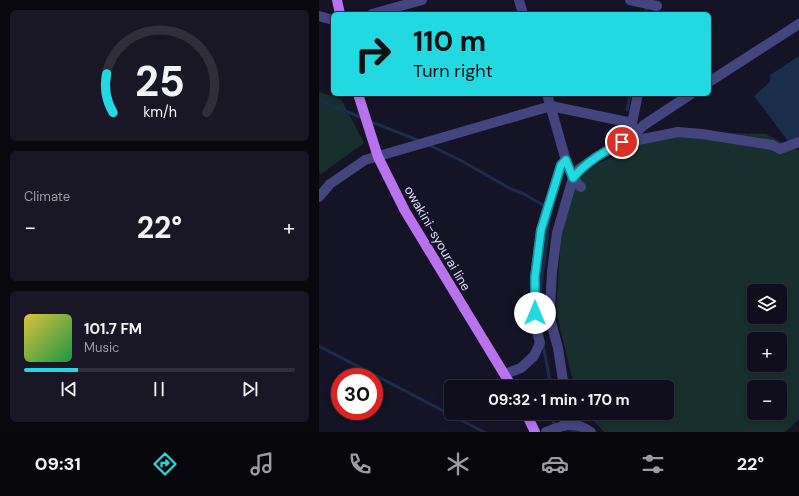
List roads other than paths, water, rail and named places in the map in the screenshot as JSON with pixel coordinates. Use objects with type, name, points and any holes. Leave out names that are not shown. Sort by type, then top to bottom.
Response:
[{"type":"main road","points":[[337,0],[340,12]]},
{"type":"main road","name":"owakini-syourai line","points":[[359,96],[378,157],[405,210],[508,380]]},
{"type":"main road","points":[[529,420],[535,432]]},
{"type":"street","points":[[379,12],[419,0]]},
{"type":"street","points":[[519,0],[522,12]]},
{"type":"street","points":[[630,0],[657,7]]},
{"type":"street","points":[[319,16],[331,19]]},
{"type":"street","points":[[711,81],[799,24]]},
{"type":"street","points":[[548,96],[566,160],[573,178],[581,187]]},
{"type":"street","points":[[631,137],[638,96]]},
{"type":"street","points":[[563,380],[558,348],[549,308],[557,232],[573,178],[579,170],[596,157],[631,137],[644,125],[688,96]]},
{"type":"street","points":[[319,197],[330,184],[365,160],[551,106],[632,124]]},
{"type":"street","points":[[631,137],[638,140],[678,132],[702,134],[772,145],[780,149],[799,142]]},
{"type":"street","points":[[505,374],[521,368],[534,356],[540,343],[536,327],[535,277],[541,230],[561,165],[566,160]]},
{"type":"street","points":[[565,420],[565,424]]},
{"type":"street","points":[[546,432],[565,424],[582,426],[591,432]]},
{"type":"water","points":[[799,56],[799,137],[788,141],[754,96],[770,82],[770,75]]},
{"type":"waterway","points":[[646,12],[647,6]]},
{"type":"waterway","points":[[627,110],[630,96]]},
{"type":"waterway","points":[[319,100],[362,118]]},
{"type":"waterway","points":[[369,121],[420,141]]},
{"type":"waterway","points":[[429,145],[460,160],[546,207]]},
{"type":"waterway","points":[[542,332],[541,286],[550,214]]},
{"type":"waterway","points":[[543,344],[550,380]]},
{"type":"waterway","points":[[319,346],[484,432]]},
{"type":"waterway","points":[[552,420],[556,426]]},
{"type":"waterway","points":[[569,429],[577,432]]}]
